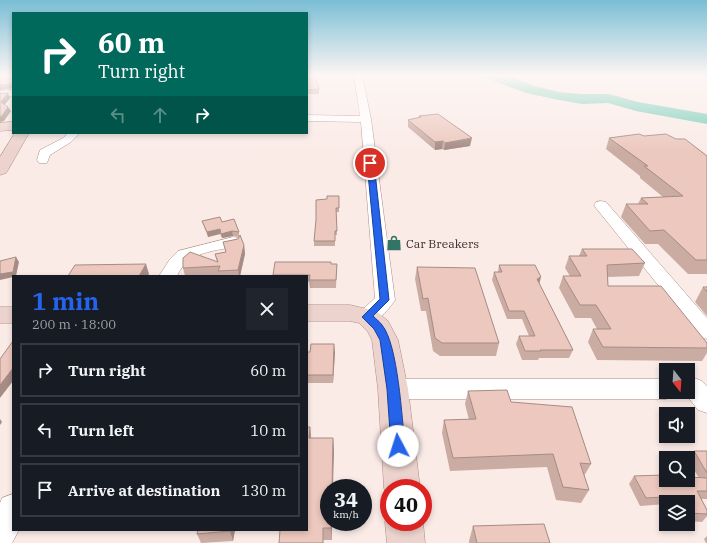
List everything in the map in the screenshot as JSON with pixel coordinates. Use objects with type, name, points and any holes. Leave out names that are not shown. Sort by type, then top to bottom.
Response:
[{"type":"street","points":[[363,100],[366,119],[384,300],[367,317]]},
{"type":"street","points":[[308,118],[366,119]]},
{"type":"street","points":[[0,127],[12,126]]},
{"type":"street","points":[[0,170],[21,134]]},
{"type":"street","points":[[43,160],[44,153],[63,143],[73,134]]},
{"type":"street","points":[[601,205],[707,332]]},
{"type":"street","points":[[168,275],[176,260],[181,256],[233,242]]},
{"type":"street","points":[[308,313],[350,313],[367,317],[379,327],[385,340],[393,389],[401,479]]},
{"type":"street","points":[[0,315],[12,315]]},
{"type":"street","points":[[393,389],[659,388]]},
{"type":"street","points":[[0,535],[12,511]]},
{"type":"street","points":[[405,531],[406,543]]},
{"type":"building","points":[[0,100],[2,100],[1,102],[8,107],[0,117]]},
{"type":"building","points":[[438,114],[472,138],[445,143],[443,141],[435,142],[408,120],[421,117],[419,116]]},
{"type":"building","points":[[639,134],[644,136],[666,134],[676,139],[685,139],[707,156],[707,260],[696,260],[664,230],[650,231],[626,204],[648,204],[641,198],[683,196],[644,166],[648,166],[609,138]]},
{"type":"building","points":[[327,196],[339,196],[339,208],[336,208],[337,231],[335,231],[335,241],[314,241],[316,200],[327,199]]},
{"type":"building","points":[[220,217],[222,222],[234,219],[239,232],[232,231],[221,234],[220,229],[207,232],[202,221]]},
{"type":"building","points":[[240,235],[244,245],[238,270],[218,271],[220,266],[183,268],[183,258],[190,252],[218,262],[215,254],[226,252],[223,242],[238,239]]},
{"type":"building","points":[[582,249],[632,249],[645,263],[607,265],[608,286],[661,286],[707,343],[707,348],[603,347],[593,329],[611,329],[596,305],[580,305],[563,276],[581,276],[569,256],[587,256]]},
{"type":"building","points":[[16,257],[13,272],[0,274],[0,261]]},
{"type":"building","points":[[275,262],[331,262],[331,264],[337,264],[336,280],[309,280],[310,275],[273,275]]},
{"type":"building","points":[[146,264],[140,275],[69,275],[75,265]]},
{"type":"building","points":[[499,265],[535,265],[541,277],[537,279],[573,350],[525,351],[519,336],[535,336],[524,311],[509,311],[494,272],[502,272]]},
{"type":"building","points":[[417,267],[475,268],[499,343],[442,343],[435,338],[428,298],[423,299]]},
{"type":"building","points":[[12,342],[12,369],[0,385],[0,359]]},
{"type":"building","points":[[311,344],[334,344],[333,375],[308,375],[308,352],[310,352]]},
{"type":"building","points":[[507,390],[511,402],[572,407],[591,464],[580,463],[589,490],[563,487],[553,454],[453,458],[444,420],[476,419],[468,391]]},
{"type":"building","points":[[308,427],[310,427],[309,438],[333,438],[332,479],[320,479],[320,531],[323,531],[323,543],[279,543],[280,531],[308,531]]},
{"type":"building","points":[[695,451],[707,451],[707,473],[695,453]]},
{"type":"building","points":[[659,475],[659,487],[695,487],[695,477],[707,478],[707,491],[697,491],[707,510],[707,514],[695,513],[695,495],[659,495],[659,497],[646,498],[634,476]]},
{"type":"building","points":[[544,524],[550,543],[477,543],[473,526]]},
{"type":"building","points":[[198,531],[230,531],[197,534]]},
{"type":"waterway","points":[[617,100],[636,106],[707,119]]},
{"type":"place","name":"Car Breakers","points":[[394,243]]},
{"type":"route","points":[[370,163],[384,300],[367,317],[379,327],[385,340],[393,389],[398,446]]}]
